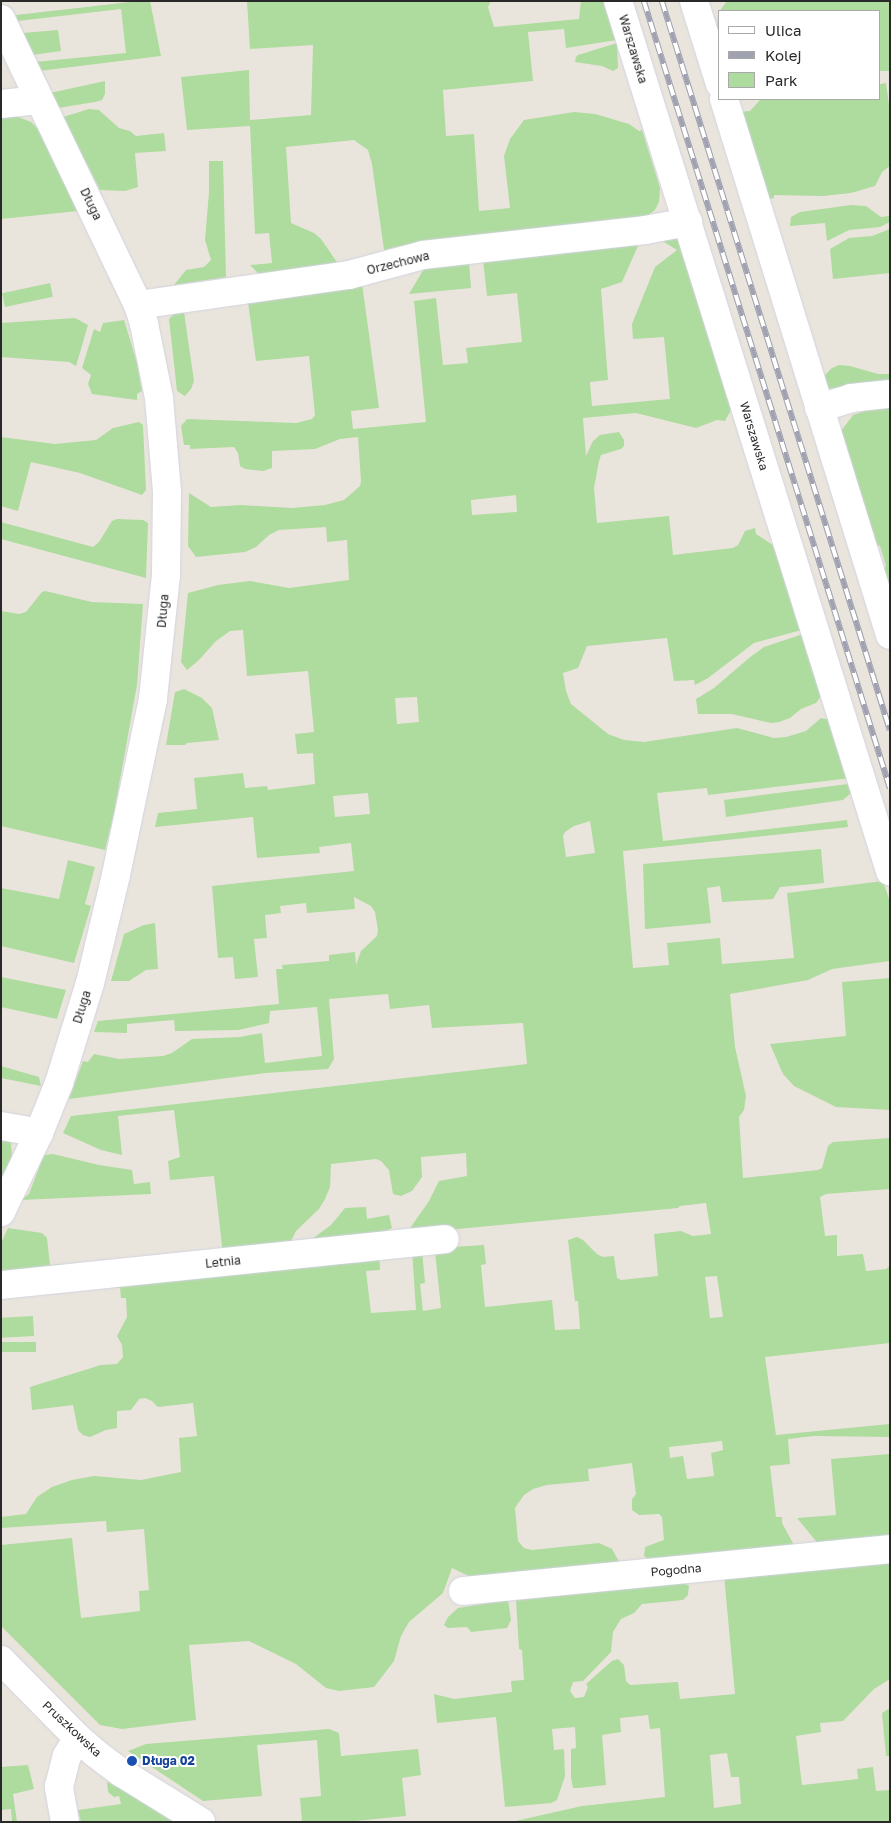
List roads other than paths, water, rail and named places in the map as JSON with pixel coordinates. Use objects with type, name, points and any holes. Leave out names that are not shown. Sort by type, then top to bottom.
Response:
[{"type":"street","name":"Warszawska","points":[[618,1],[890,871]]},
{"type":"street","points":[[701,4],[718,76]]},
{"type":"street","name":"Długa","points":[[1,19],[38,100],[92,206],[138,305],[146,333],[159,398],[167,492],[166,575],[158,660],[146,735],[90,983],[59,1082],[39,1133],[1,1212]]},
{"type":"street","points":[[1,104],[38,100]]},
{"type":"street","points":[[724,100],[890,635]]},
{"type":"street","name":"Orzechowa","points":[[138,305],[349,275],[423,255],[645,230],[688,222]]},
{"type":"street","points":[[819,408],[851,398],[890,394]]},
{"type":"street","points":[[1,1126],[39,1133]]},
{"type":"street","name":"Letnia","points":[[1,1284],[445,1239]]},
{"type":"street","name":"Pogodna","points":[[463,1591],[890,1549]]},
{"type":"street","name":"Pruszkowska","points":[[1,1660],[78,1738],[122,1773],[201,1822]]},
{"type":"street","points":[[65,1822],[59,1787],[67,1756],[78,1738]]},
{"type":"railway","points":[[644,1],[890,788]]},
{"type":"railway","points":[[662,1],[890,730]]},
{"type":"place","name":"Długa 02","points":[[132,1761]]}]
